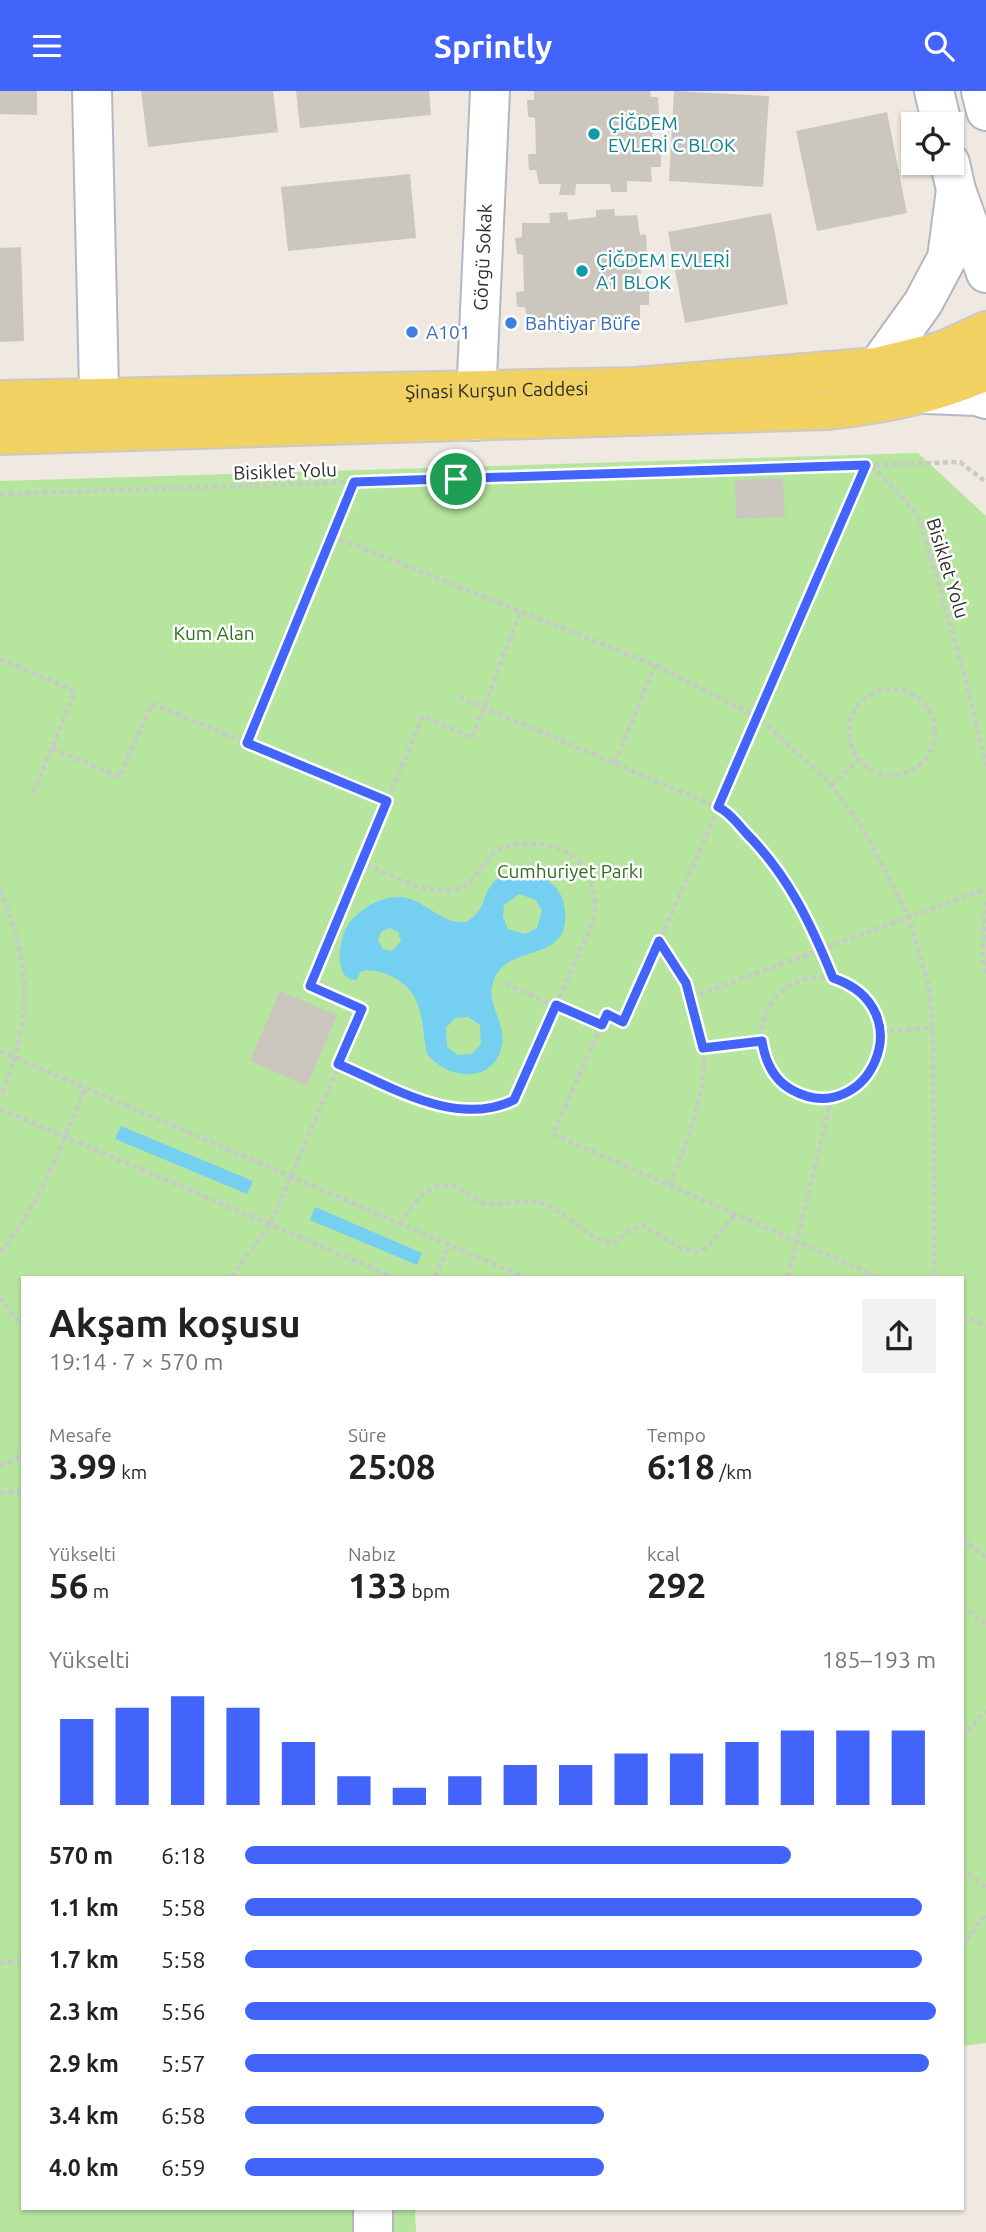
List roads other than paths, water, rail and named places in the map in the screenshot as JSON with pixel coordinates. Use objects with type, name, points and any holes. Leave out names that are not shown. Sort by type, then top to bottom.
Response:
[{"type":"main road","name":"Şinasi Kurşun Caddesi","points":[[475,406],[635,387],[877,367],[942,351],[986,331]]},
{"type":"main road","name":"Şinasi Kurşun Caddesi","points":[[0,400],[99,415],[475,406],[825,410],[879,405],[923,394],[986,371]]},
{"type":"main road","name":"Şinasi Kurşun Caddesi","points":[[0,435],[99,415]]},
{"type":"street","points":[[92,91],[99,415]]},
{"type":"street","name":"Görgü Sokak","points":[[475,406],[490,91]]},
{"type":"street","points":[[934,91],[939,112]]},
{"type":"street","points":[[981,91],[986,111]]},
{"type":"street","points":[[953,176],[986,272]]},
{"type":"street","points":[[877,367],[923,303],[947,258],[953,176]]},
{"type":"street","points":[[923,394],[977,395],[986,399]]},
{"type":"street","points":[[373,2210],[373,2232]]},
{"type":"water","points":[[532,872],[552,884],[560,893],[564,904],[565,923],[560,936],[551,945],[514,959],[503,966],[495,977],[492,995],[502,1036],[497,1058],[490,1067],[480,1072],[458,1073],[436,1063],[427,1054],[420,1010],[404,984],[377,971],[360,972],[357,980],[343,973],[340,956],[343,937],[350,922],[360,912],[377,901],[395,897],[417,902],[444,918],[466,922],[476,914],[492,884],[512,874]],"holes":[[[519,894],[536,900],[542,911],[537,928],[525,934],[508,929],[503,917],[504,905]],[[390,928],[398,932],[401,941],[392,951],[383,949],[378,941],[381,932]],[[468,1017],[480,1025],[481,1044],[472,1054],[458,1055],[447,1047],[446,1028],[455,1018]]]},
{"type":"water","points":[[121,1126],[253,1181],[247,1194],[115,1139]]},
{"type":"water","points":[[315,1207],[422,1253],[417,1265],[310,1220]]},
{"type":"place","name":"ÇİĞDEM EVLERİ C BLOK","points":[[594,134]]},
{"type":"place","name":"ÇİĞDEM EVLERİ A1 BLOK","points":[[582,271]]},
{"type":"place","name":"Bahtiyar Büfe","points":[[511,323]]},
{"type":"place","name":"A101","points":[[412,332]]},
{"type":"park label","name":"Kum Alan","points":[[214,633]]},
{"type":"park label","name":"Cumhuriyet Parkı","points":[[570,871]]}]
